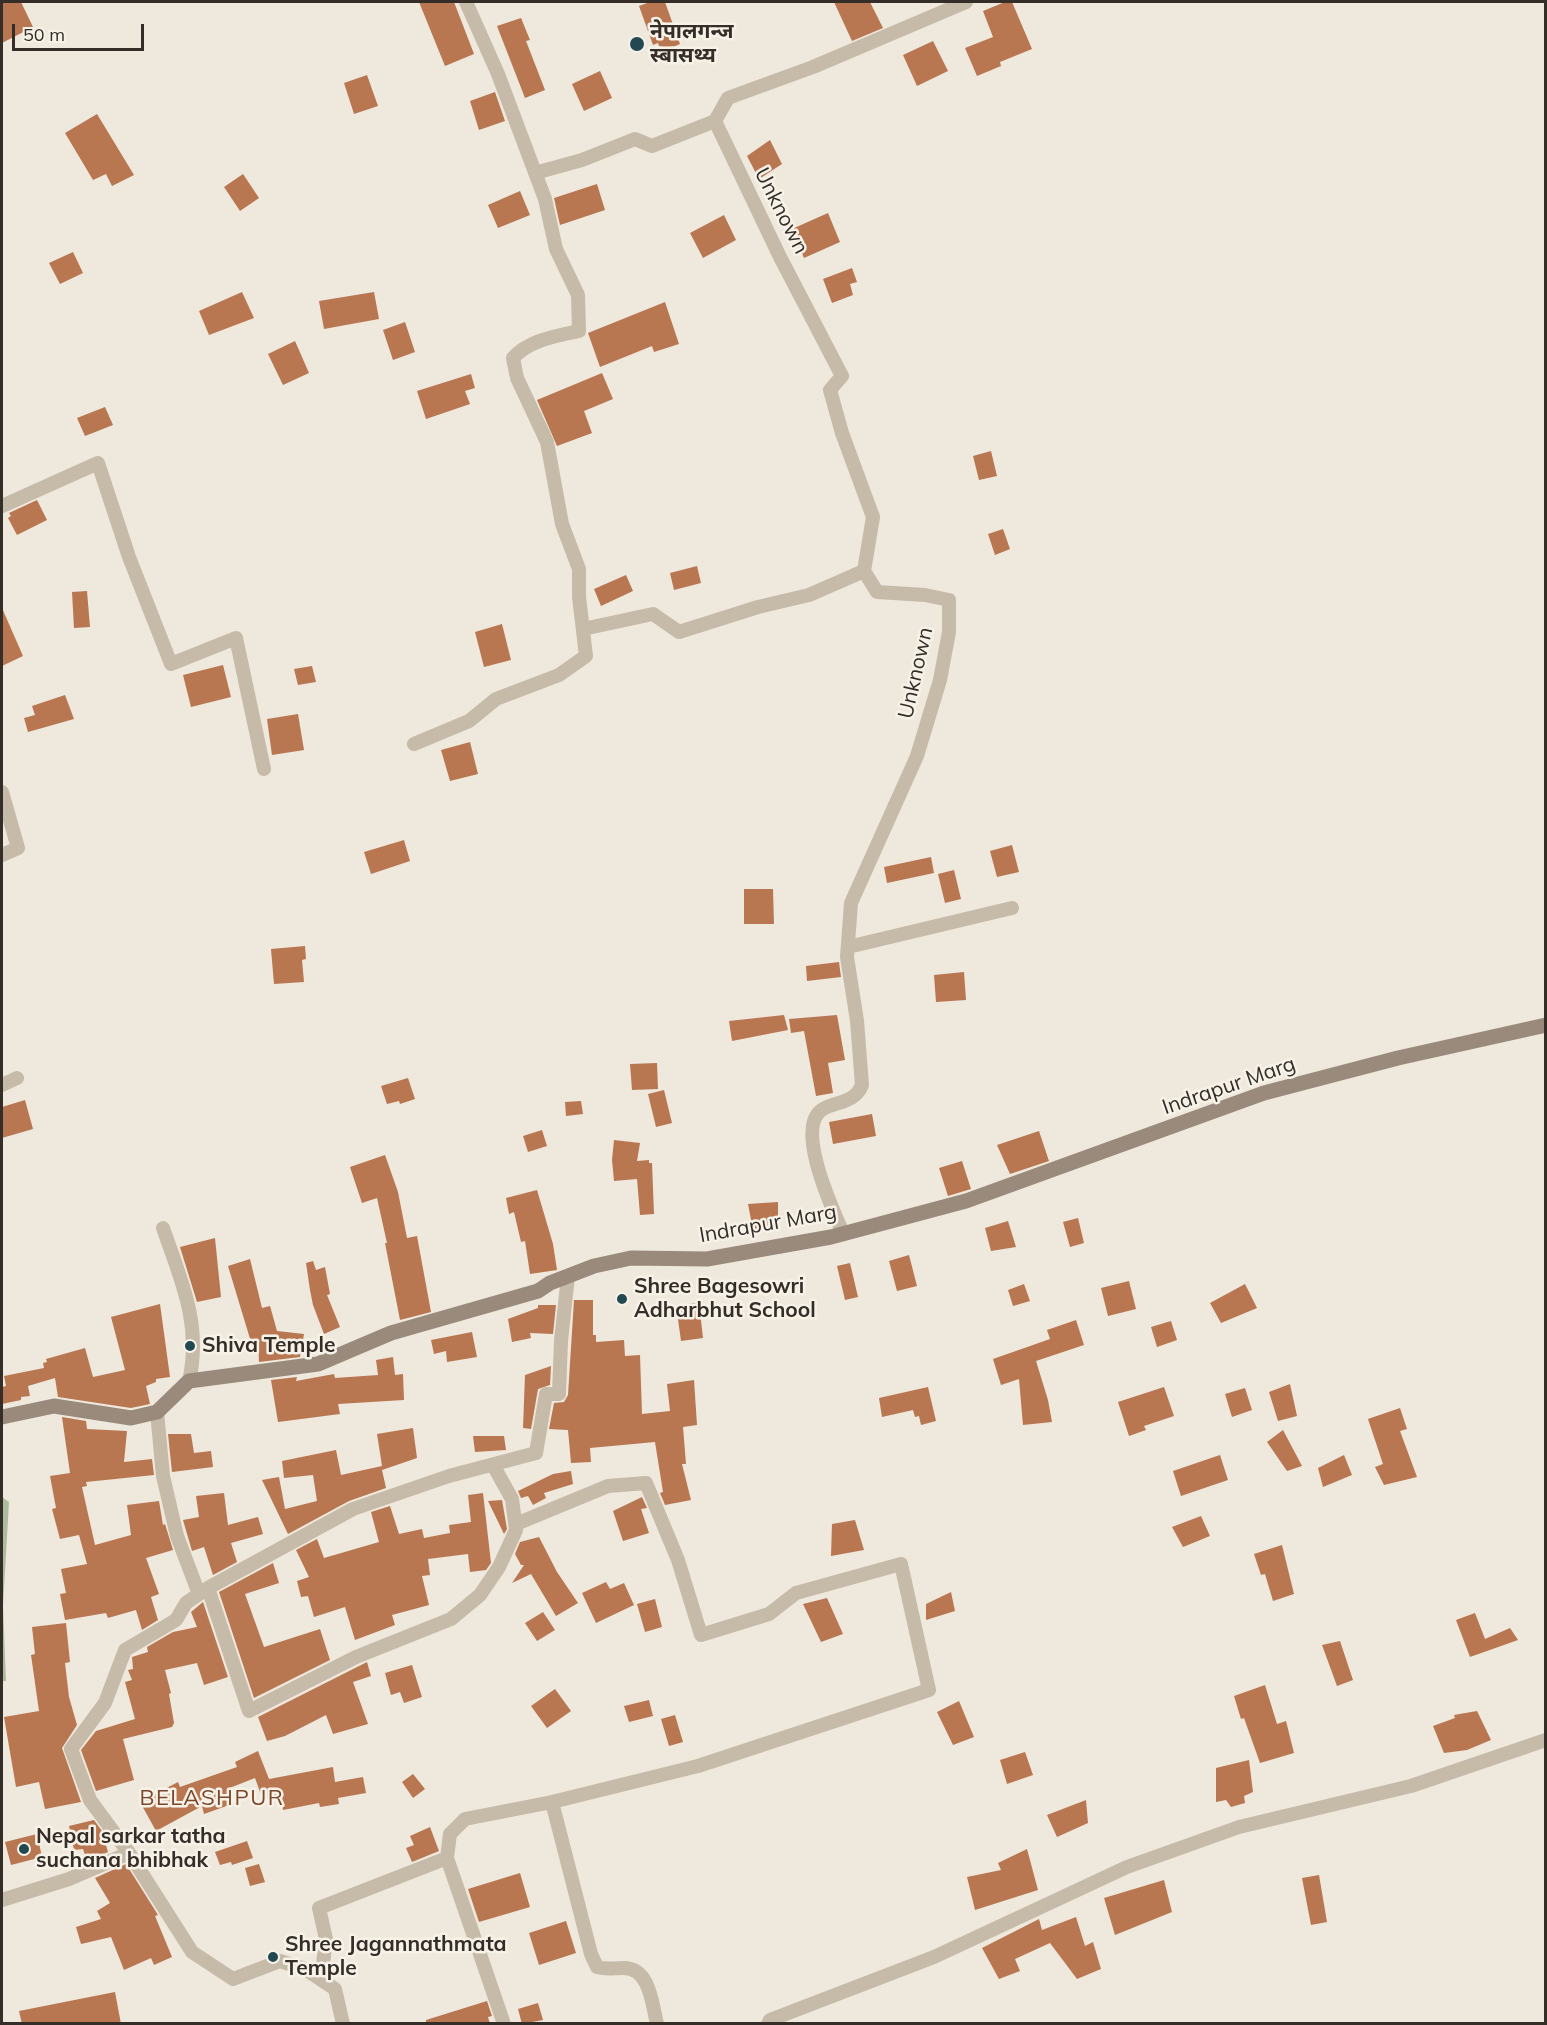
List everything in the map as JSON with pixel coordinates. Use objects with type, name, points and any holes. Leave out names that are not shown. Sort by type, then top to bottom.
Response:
[{"type":"street","points":[[414,744],[468,721],[496,699],[559,675],[586,656],[579,569],[562,524],[547,442],[517,378],[513,358],[521,350],[549,338],[579,331],[581,324],[578,295],[556,249],[545,199],[498,74],[466,2]]},
{"type":"street","points":[[535,173],[582,160],[635,139],[652,146],[715,121],[728,98],[813,67],[966,2]]},
{"type":"street","name":"Unknown","points":[[715,121],[775,248],[842,376],[830,390],[842,433],[873,517],[864,571],[876,592],[925,595],[949,600],[949,632],[940,680],[917,756],[851,903],[848,947],[862,1085],[859,1093],[848,1101],[824,1108],[816,1114],[812,1127],[813,1149],[843,1233]]},
{"type":"street","points":[[2,506],[98,463],[129,557],[171,664],[236,638],[264,769]]},
{"type":"street","points":[[583,629],[653,614],[679,633],[758,607],[808,595],[864,571]]},
{"type":"street","points":[[2,792],[18,848],[2,855]]},
{"type":"street","points":[[848,947],[1012,908]]},
{"type":"street","name":"Indrapur Marg","points":[[189,1381],[318,1364],[390,1333],[538,1291],[568,1275],[594,1266],[631,1258],[707,1259],[843,1233],[966,1201],[1264,1093],[1398,1058],[1545,1025]]},
{"type":"street","points":[[2,1085],[16,1078]]},
{"type":"street","points":[[2,1417],[54,1406],[131,1418],[157,1412],[189,1381],[194,1360],[191,1309],[163,1228]]},
{"type":"street","points":[[343,2024],[336,1989],[305,1969],[280,1961],[232,1979],[192,1952],[129,1853],[90,1800],[71,1749],[105,1703],[125,1650],[176,1620],[186,1603],[203,1591],[354,1509],[449,1476],[536,1453],[546,1394],[559,1394],[561,1341],[568,1275]]},
{"type":"street","points":[[157,1412],[163,1476],[177,1536],[203,1591],[249,1711],[356,1657],[451,1620],[480,1595],[499,1567],[516,1530],[513,1498],[493,1466]]},
{"type":"street","points":[[504,2024],[447,1858],[450,1834],[465,1819],[552,1802],[698,1766],[929,1690],[901,1564],[796,1593],[769,1614],[701,1635],[678,1560],[646,1483],[608,1486],[516,1524]]},
{"type":"street","points":[[768,2024],[770,2020],[934,1957],[1127,1867],[1239,1827],[1411,1786],[1545,1740]]},
{"type":"street","points":[[552,1802],[591,1954],[597,1967],[608,1971],[625,1968],[638,1971],[646,1980],[657,2024]]},
{"type":"street","points":[[2,1900],[69,1879],[129,1853]]},
{"type":"street","points":[[321,1980],[326,1939],[319,1908],[447,1858]]},
{"type":"green space","points":[[2,1497],[9,1502],[3,1606],[6,1681],[2,1681]]},
{"type":"building","points":[[2,2],[21,2],[33,27],[2,43]]},
{"type":"building","points":[[419,2],[454,2],[474,54],[445,66]]},
{"type":"building","points":[[650,2],[665,2],[680,44],[661,52],[658,43],[653,45],[639,6]]},
{"type":"building","points":[[834,2],[870,2],[883,28],[852,41]]},
{"type":"building","points":[[1005,2],[1012,2],[1032,49],[1000,62],[1001,66],[977,76],[965,48],[993,37],[983,11]]},
{"type":"building","points":[[521,18],[530,40],[526,41],[545,90],[525,98],[497,26]]},
{"type":"building","points":[[933,41],[948,71],[917,86],[903,55]]},
{"type":"building","points":[[600,71],[612,98],[584,111],[572,84]]},
{"type":"building","points":[[367,75],[378,106],[354,114],[344,83]]},
{"type":"building","points":[[495,92],[505,121],[479,130],[470,101]]},
{"type":"building","points":[[97,114],[134,175],[112,186],[106,174],[93,180],[65,133]]},
{"type":"building","points":[[770,140],[782,164],[759,179],[747,156]]},
{"type":"building","points":[[243,174],[259,198],[240,211],[224,187]]},
{"type":"building","points":[[597,184],[605,210],[560,225],[554,198]]},
{"type":"building","points":[[520,191],[530,215],[498,228],[488,205]]},
{"type":"building","points":[[828,213],[840,242],[804,258],[792,229]]},
{"type":"building","points":[[724,215],[736,240],[703,258],[690,233]]},
{"type":"building","points":[[73,252],[83,273],[60,284],[49,263]]},
{"type":"building","points":[[852,268],[857,282],[850,284],[853,295],[832,303],[823,279]]},
{"type":"building","points":[[242,292],[254,318],[209,335],[199,311]]},
{"type":"building","points":[[374,292],[379,319],[324,329],[319,301]]},
{"type":"building","points":[[665,302],[679,344],[654,352],[652,346],[600,367],[588,333]]},
{"type":"building","points":[[405,322],[415,352],[393,360],[383,330]]},
{"type":"building","points":[[295,341],[309,373],[283,385],[268,354]]},
{"type":"building","points":[[602,373],[613,399],[584,411],[592,433],[557,446],[537,400]]},
{"type":"building","points":[[471,374],[475,388],[465,391],[470,404],[426,419],[417,391]]},
{"type":"building","points":[[105,407],[113,425],[85,436],[77,418]]},
{"type":"building","points":[[991,451],[997,476],[979,480],[973,456]]},
{"type":"building","points":[[37,500],[47,520],[17,535],[8,518],[11,516],[9,513]]},
{"type":"building","points":[[1003,529],[1010,549],[995,555],[988,534]]},
{"type":"building","points":[[697,566],[701,583],[674,590],[670,573]]},
{"type":"building","points":[[626,575],[633,591],[601,606],[594,589]]},
{"type":"building","points":[[87,591],[90,627],[74,628],[72,592]]},
{"type":"building","points":[[2,608],[23,656],[2,666]]},
{"type":"building","points":[[502,624],[511,660],[484,667],[475,632]]},
{"type":"building","points":[[223,665],[231,697],[191,707],[183,675]]},
{"type":"building","points":[[312,666],[316,682],[298,685],[294,669]]},
{"type":"building","points":[[65,695],[74,719],[28,732],[24,718],[35,715],[32,706]]},
{"type":"building","points":[[298,714],[304,750],[272,755],[267,719]]},
{"type":"building","points":[[470,742],[478,774],[450,781],[441,750]]},
{"type":"building","points":[[404,840],[410,861],[371,874],[364,852]]},
{"type":"building","points":[[1012,845],[1019,872],[997,877],[990,851]]},
{"type":"building","points":[[931,857],[934,873],[887,883],[884,867]]},
{"type":"building","points":[[954,870],[961,899],[945,903],[938,874]]},
{"type":"building","points":[[744,889],[773,889],[774,924],[744,924]]},
{"type":"building","points":[[305,946],[306,959],[302,960],[304,982],[274,984],[271,949]]},
{"type":"building","points":[[839,962],[841,977],[807,981],[806,966]]},
{"type":"building","points":[[964,972],[966,1000],[936,1002],[934,975]]},
{"type":"building","points":[[784,1015],[788,1030],[732,1041],[729,1021]]},
{"type":"building","points":[[837,1015],[845,1060],[828,1063],[833,1093],[816,1096],[804,1031],[791,1033],[789,1019]]},
{"type":"building","points":[[657,1063],[658,1089],[632,1090],[630,1064]]},
{"type":"building","points":[[408,1078],[415,1099],[400,1104],[399,1101],[387,1104],[381,1086]]},
{"type":"building","points":[[664,1090],[672,1123],[656,1127],[648,1094]]},
{"type":"building","points":[[25,1100],[33,1129],[2,1138],[2,1107]]},
{"type":"building","points":[[581,1101],[583,1114],[566,1116],[565,1102]]},
{"type":"building","points":[[872,1114],[876,1136],[833,1144],[829,1122]]},
{"type":"building","points":[[542,1130],[547,1146],[528,1152],[523,1136]]},
{"type":"building","points":[[1039,1131],[1049,1161],[1010,1174],[997,1145]]},
{"type":"building","points":[[614,1140],[640,1143],[637,1161],[649,1160],[649,1163],[652,1163],[654,1214],[640,1215],[637,1179],[614,1181],[612,1160]]},
{"type":"building","points":[[385,1155],[398,1192],[407,1238],[417,1236],[431,1312],[400,1320],[377,1198],[362,1203],[350,1167]]},
{"type":"building","points":[[962,1161],[971,1189],[948,1196],[939,1168]]},
{"type":"building","points":[[537,1190],[553,1244],[557,1270],[530,1274],[525,1241],[521,1242],[514,1212],[509,1214],[506,1198]]},
{"type":"building","points":[[778,1202],[778,1223],[753,1230],[748,1204]]},
{"type":"building","points":[[1078,1218],[1084,1243],[1070,1247],[1063,1222]]},
{"type":"building","points":[[1008,1221],[1016,1247],[991,1251],[985,1228]]},
{"type":"building","points":[[215,1238],[221,1297],[197,1302],[180,1247]]},
{"type":"building","points":[[909,1255],[917,1286],[897,1291],[889,1261]]},
{"type":"building","points":[[250,1259],[262,1308],[270,1306],[277,1331],[304,1334],[300,1357],[259,1362],[258,1340],[251,1342],[228,1266]]},
{"type":"building","points":[[313,1261],[316,1270],[325,1267],[330,1294],[327,1295],[340,1327],[324,1334],[310,1290],[306,1263]]},
{"type":"building","points":[[850,1263],[858,1297],[845,1300],[837,1266]]},
{"type":"building","points":[[1129,1281],[1136,1309],[1108,1316],[1101,1288]]},
{"type":"building","points":[[1024,1284],[1030,1301],[1013,1306],[1008,1290]]},
{"type":"building","points":[[1245,1284],[1257,1308],[1221,1323],[1210,1303]]},
{"type":"building","points":[[574,1300],[593,1300],[593,1335],[596,1335],[596,1342],[624,1340],[625,1356],[640,1355],[642,1414],[670,1411],[667,1384],[694,1380],[697,1425],[683,1427],[686,1464],[682,1464],[691,1500],[665,1505],[660,1493],[663,1492],[655,1442],[590,1448],[591,1462],[571,1463],[568,1430],[549,1429],[554,1403],[564,1402],[568,1395]]},
{"type":"building","points":[[699,1303],[703,1338],[681,1341],[676,1305]]},
{"type":"building","points":[[160,1304],[170,1377],[156,1379],[156,1382],[146,1386],[150,1404],[131,1408],[58,1397],[55,1378],[28,1386],[30,1396],[2,1404],[2,1387],[6,1386],[4,1376],[44,1368],[43,1363],[47,1362],[46,1359],[85,1348],[93,1377],[125,1370],[111,1317]]},
{"type":"building","points":[[538,1305],[556,1305],[553,1334],[530,1333],[531,1338],[512,1342],[508,1319],[538,1308]]},
{"type":"building","points":[[1076,1320],[1084,1345],[1036,1361],[1052,1422],[1023,1425],[1019,1379],[1001,1385],[993,1359],[1050,1339],[1047,1330]]},
{"type":"building","points":[[1171,1321],[1177,1340],[1157,1347],[1151,1327]]},
{"type":"building","points":[[472,1332],[477,1357],[447,1362],[446,1351],[434,1354],[431,1340]]},
{"type":"building","points":[[393,1357],[395,1375],[403,1374],[404,1400],[338,1404],[340,1414],[278,1422],[271,1380],[297,1377],[296,1381],[334,1374],[335,1378],[378,1375],[376,1360]]},
{"type":"building","points":[[551,1366],[550,1385],[538,1389],[531,1429],[523,1428],[525,1375]]},
{"type":"building","points":[[1290,1384],[1297,1416],[1278,1421],[1269,1392]]},
{"type":"building","points":[[928,1387],[936,1421],[921,1425],[919,1416],[915,1417],[913,1410],[882,1417],[879,1398]]},
{"type":"building","points":[[1164,1387],[1174,1416],[1144,1426],[1146,1430],[1129,1436],[1118,1402]]},
{"type":"building","points":[[1245,1388],[1252,1410],[1232,1417],[1225,1394]]},
{"type":"building","points":[[1400,1408],[1407,1429],[1400,1431],[1417,1477],[1384,1485],[1375,1467],[1383,1464],[1368,1419]]},
{"type":"building","points":[[62,1417],[86,1421],[87,1429],[127,1431],[124,1462],[152,1459],[154,1475],[86,1482],[87,1486],[82,1487],[95,1545],[131,1535],[127,1505],[159,1501],[163,1525],[165,1524],[173,1550],[146,1558],[159,1594],[151,1597],[158,1620],[142,1630],[136,1610],[108,1618],[106,1613],[65,1620],[60,1594],[66,1593],[61,1569],[87,1564],[79,1535],[60,1539],[52,1509],[56,1508],[50,1476],[70,1473]]},
{"type":"building","points":[[413,1428],[417,1458],[382,1470],[386,1488],[349,1501],[288,1534],[262,1480],[279,1477],[285,1509],[317,1501],[313,1475],[284,1478],[282,1461],[336,1450],[341,1475],[382,1466],[377,1434]]},
{"type":"building","points":[[1283,1430],[1302,1466],[1287,1471],[1267,1442]]},
{"type":"building","points":[[168,1434],[191,1434],[194,1453],[211,1451],[213,1467],[172,1472]]},
{"type":"building","points":[[473,1436],[504,1436],[506,1450],[475,1452]]},
{"type":"building","points":[[1220,1455],[1228,1480],[1181,1496],[1173,1471]]},
{"type":"building","points":[[1344,1455],[1352,1475],[1323,1487],[1318,1468]]},
{"type":"building","points":[[571,1471],[573,1484],[544,1493],[546,1498],[533,1505],[528,1496],[521,1498],[518,1491],[553,1474]]},
{"type":"building","points":[[224,1493],[228,1525],[258,1517],[263,1534],[231,1543],[237,1562],[213,1575],[204,1547],[192,1551],[183,1520],[199,1517],[196,1496]]},
{"type":"building","points":[[483,1493],[491,1563],[486,1570],[470,1572],[468,1554],[428,1559],[430,1575],[422,1576],[429,1605],[392,1615],[395,1625],[355,1640],[345,1607],[314,1617],[308,1596],[301,1597],[297,1581],[309,1577],[296,1550],[317,1539],[324,1558],[379,1542],[371,1512],[390,1506],[399,1534],[422,1529],[424,1538],[450,1533],[449,1525],[471,1522],[468,1495]]},
{"type":"building","points":[[642,1497],[647,1508],[641,1509],[649,1533],[623,1541],[613,1511]]},
{"type":"building","points":[[502,1500],[507,1529],[504,1534],[488,1501]]},
{"type":"building","points":[[1201,1516],[1210,1536],[1183,1547],[1172,1527]]},
{"type":"building","points":[[855,1520],[864,1550],[831,1556],[832,1524]]},
{"type":"building","points":[[539,1537],[557,1572],[578,1603],[556,1616],[531,1574],[512,1583],[524,1565],[521,1565],[515,1554],[520,1542]]},
{"type":"building","points":[[1282,1545],[1294,1594],[1273,1601],[1265,1574],[1261,1575],[1254,1554]]},
{"type":"building","points":[[273,1563],[279,1583],[245,1594],[264,1647],[320,1629],[330,1660],[254,1698],[219,1592]]},
{"type":"building","points":[[606,1582],[610,1589],[624,1583],[634,1605],[596,1623],[582,1593]]},
{"type":"building","points":[[951,1592],[955,1611],[926,1620],[926,1604]]},
{"type":"building","points":[[827,1598],[843,1634],[821,1642],[803,1604]]},
{"type":"building","points":[[655,1599],[662,1627],[645,1632],[637,1604]]},
{"type":"building","points":[[203,1602],[228,1677],[204,1685],[197,1663],[165,1670],[171,1693],[169,1694],[174,1723],[172,1727],[123,1739],[134,1780],[96,1791],[81,1750],[96,1731],[135,1719],[125,1682],[132,1680],[128,1670],[133,1669],[132,1657],[148,1652],[147,1647],[173,1632],[197,1627],[191,1612]]},
{"type":"building","points":[[543,1612],[555,1630],[537,1641],[525,1623]]},
{"type":"building","points":[[1475,1613],[1485,1639],[1510,1628],[1518,1640],[1470,1657],[1456,1620]]},
{"type":"building","points":[[66,1623],[70,1662],[65,1663],[69,1697],[77,1725],[62,1748],[81,1802],[45,1809],[39,1782],[16,1787],[4,1717],[39,1711],[31,1655],[35,1654],[32,1627]]},
{"type":"building","points":[[1340,1641],[1353,1680],[1337,1686],[1322,1645]]},
{"type":"building","points":[[367,1662],[371,1676],[353,1682],[368,1724],[333,1734],[326,1715],[285,1736],[267,1741],[258,1717]]},
{"type":"building","points":[[412,1665],[422,1697],[404,1703],[400,1692],[391,1695],[385,1673]]},
{"type":"building","points":[[1265,1685],[1277,1724],[1286,1721],[1294,1753],[1260,1763],[1234,1696]]},
{"type":"building","points":[[555,1689],[571,1711],[547,1728],[531,1706]]},
{"type":"building","points":[[649,1700],[653,1716],[629,1722],[624,1706]]},
{"type":"building","points":[[959,1701],[974,1737],[953,1745],[937,1712]]},
{"type":"building","points":[[1477,1711],[1491,1740],[1467,1750],[1444,1753],[1433,1726],[1455,1718],[1454,1715]]},
{"type":"building","points":[[675,1715],[683,1742],[669,1746],[661,1719]]},
{"type":"building","points":[[258,1751],[269,1779],[333,1767],[335,1782],[363,1777],[366,1793],[338,1798],[339,1804],[320,1807],[319,1803],[283,1810],[280,1794],[263,1800],[255,1778],[227,1789],[232,1804],[204,1814],[202,1806],[156,1831],[140,1802],[178,1782],[180,1787],[237,1767],[235,1762]]},
{"type":"building","points":[[1025,1752],[1033,1775],[1007,1784],[1000,1760]]},
{"type":"building","points":[[1249,1760],[1253,1792],[1244,1796],[1245,1803],[1231,1807],[1226,1800],[1216,1802],[1216,1768]]},
{"type":"building","points":[[413,1774],[425,1789],[413,1798],[402,1782]]},
{"type":"building","points":[[1086,1800],[1088,1823],[1057,1837],[1047,1815]]},
{"type":"building","points":[[94,1820],[102,1831],[108,1852],[87,1861],[83,1849],[74,1850],[69,1826]]},
{"type":"building","points":[[430,1827],[439,1851],[412,1862],[406,1848],[414,1845],[410,1836]]},
{"type":"building","name":"Nepal sarkar tatha suchana bhibhak","points":[[37,1834],[42,1857],[11,1865],[5,1842]]},
{"type":"building","points":[[247,1841],[253,1858],[232,1865],[231,1862],[220,1865],[215,1852]]},
{"type":"building","points":[[1027,1849],[1038,1890],[975,1910],[967,1877],[1001,1870],[998,1863]]},
{"type":"building","points":[[126,1864],[158,1915],[155,1916],[172,1957],[154,1965],[151,1958],[124,1970],[111,1937],[81,1944],[76,1927],[101,1919],[97,1911],[110,1903],[95,1878]]},
{"type":"building","points":[[259,1864],[265,1882],[250,1886],[245,1868]]},
{"type":"building","points":[[520,1873],[530,1907],[479,1922],[468,1889]]},
{"type":"building","points":[[1319,1875],[1327,1922],[1311,1925],[1302,1878]]},
{"type":"building","points":[[1164,1880],[1172,1912],[1115,1935],[1104,1898]]},
{"type":"building","points":[[1076,1917],[1085,1946],[1093,1942],[1101,1969],[1077,1979],[1050,1943],[1015,1959],[1020,1971],[999,1979],[982,1948],[1039,1919],[1042,1930]]},
{"type":"building","points":[[566,1921],[576,1953],[539,1965],[529,1933]]},
{"type":"building","points":[[115,1992],[121,2024],[22,2024],[19,2011]]},
{"type":"building","points":[[487,2001],[492,2016],[488,2017],[490,2024],[426,2024],[426,2020]]},
{"type":"building","points":[[538,2003],[543,2020],[522,2024],[518,2009]]},
{"type":"place","name":"नेपालगन्ज स्बासथ्य","points":[[637,44]]},
{"type":"place","name":"Shree Bagesowri Adharbhut School","points":[[622,1299]]},
{"type":"place","name":"Shiva Temple","points":[[190,1346]]},
{"type":"place","name":"Nepal sarkar tatha suchana bhibhak","points":[[24,1849]]},
{"type":"place","name":"Shree Jagannathmata Temple","points":[[273,1957]]},
{"type":"district","name":"BELASHPUR","points":[[212,1798]]}]
